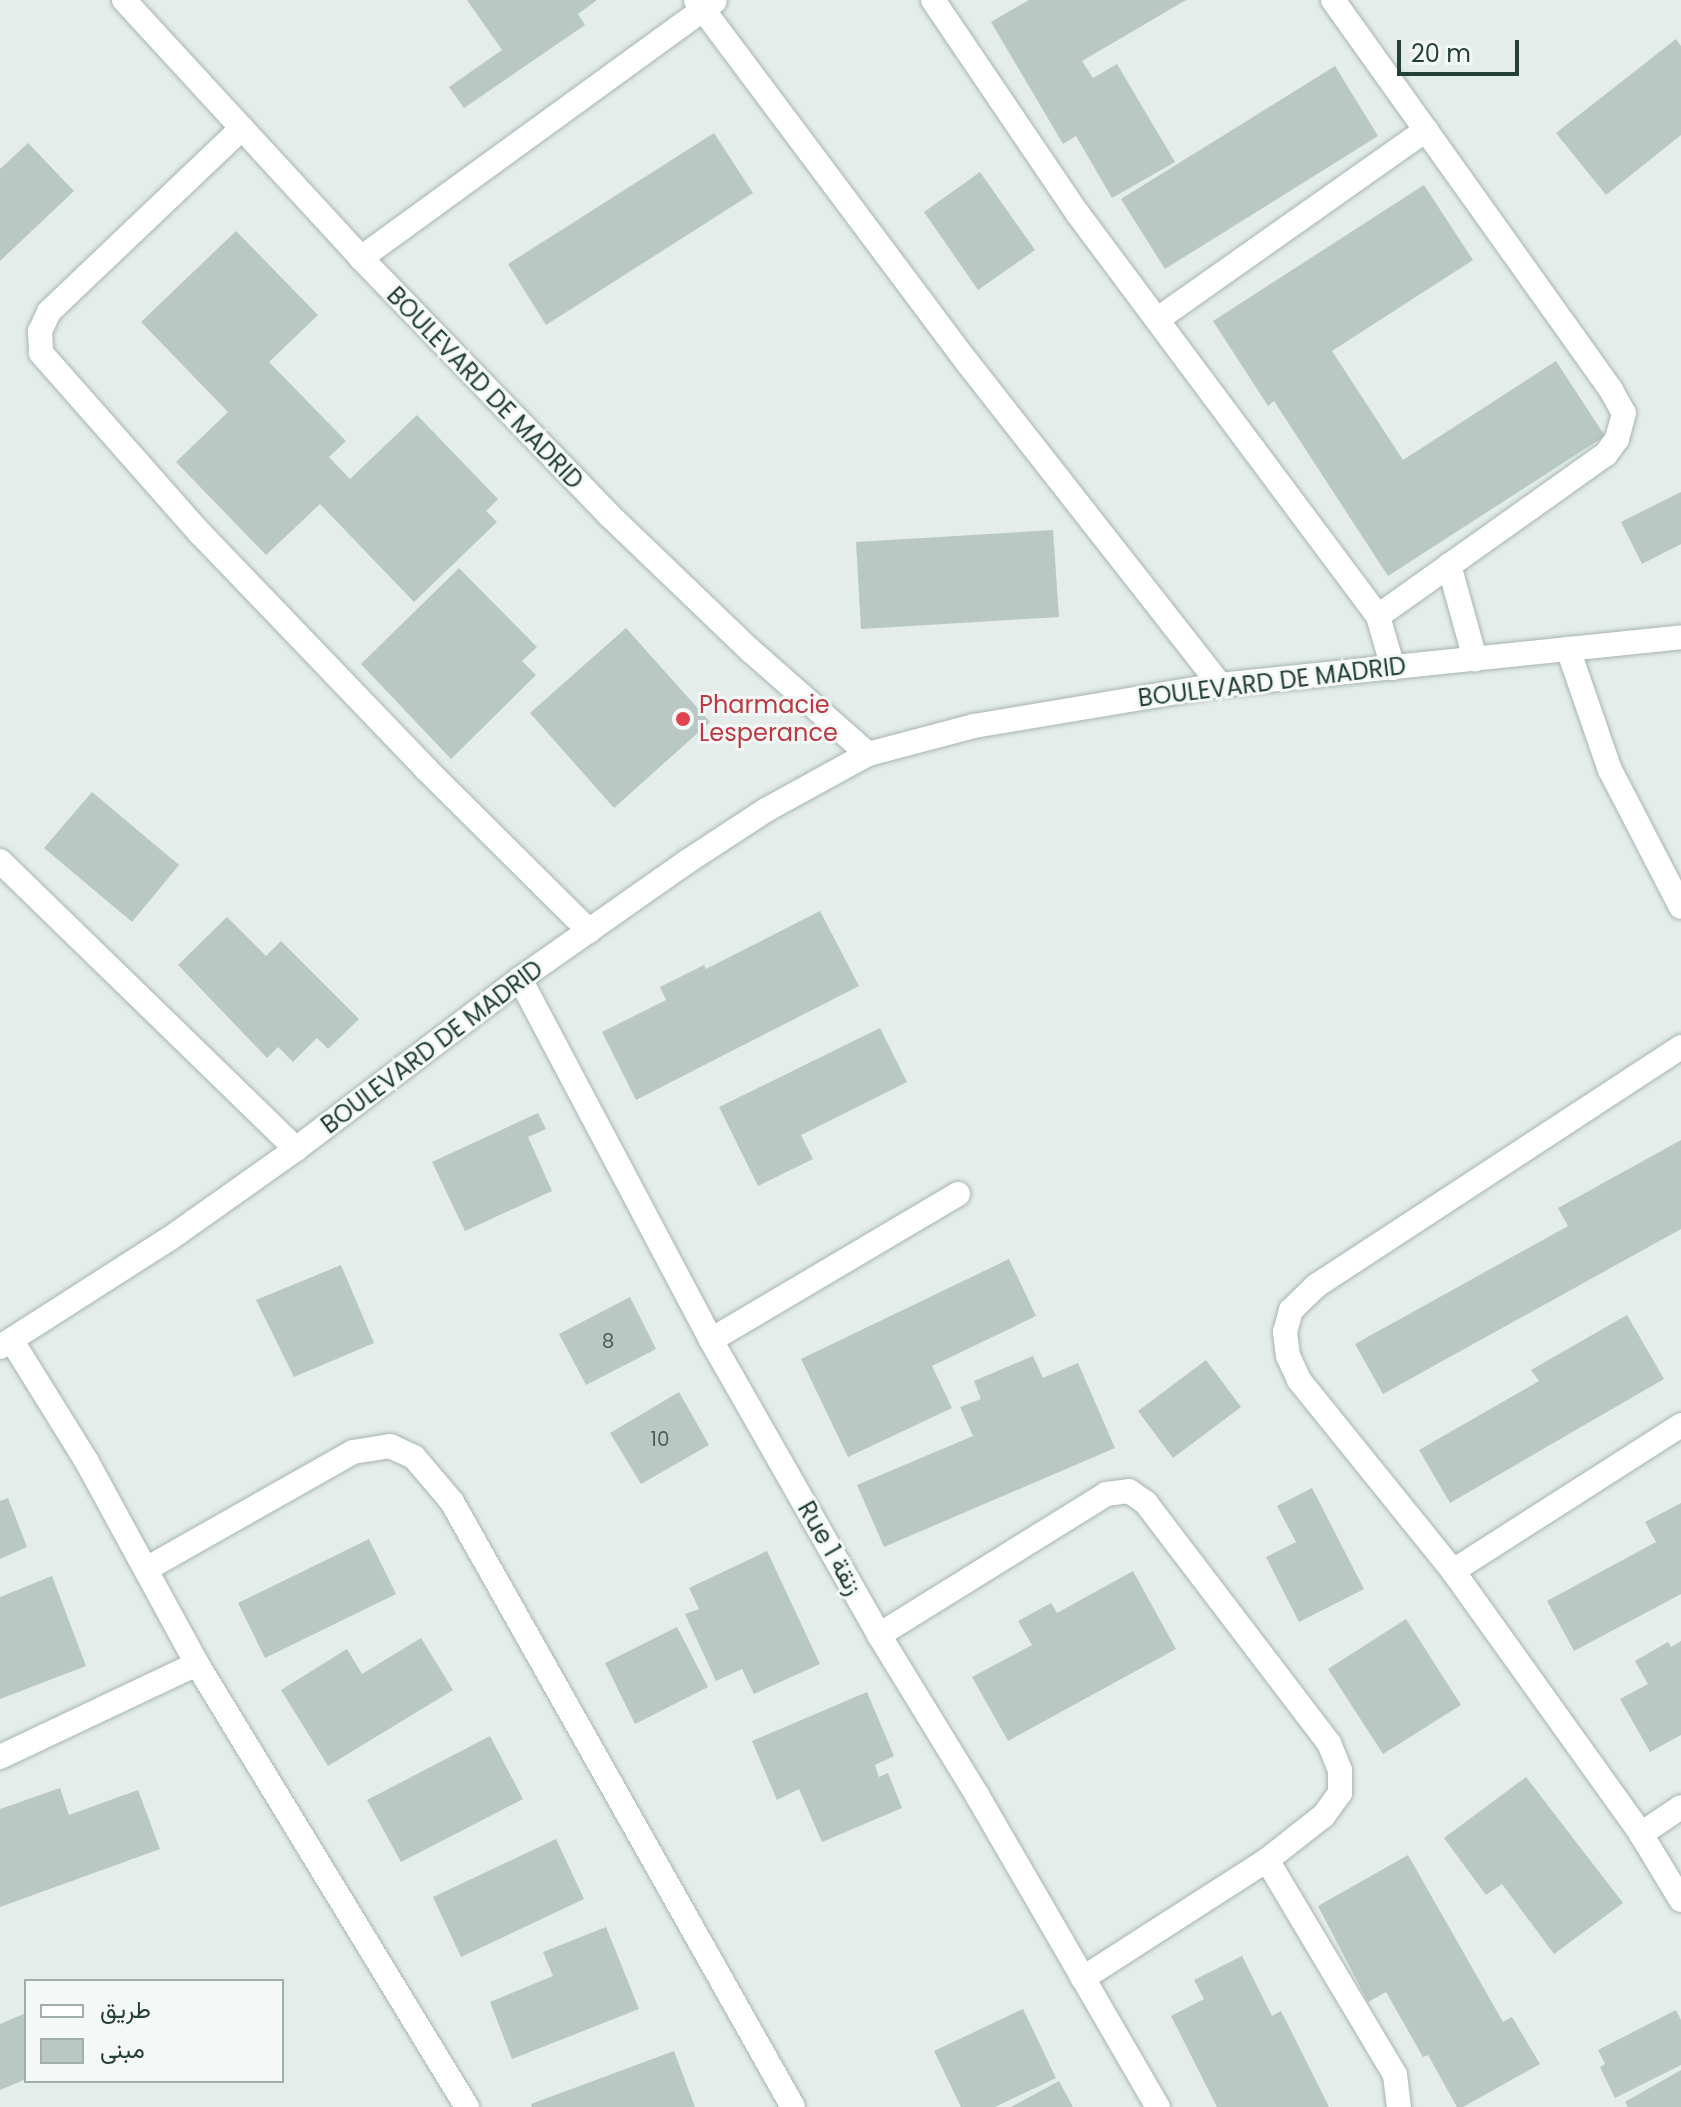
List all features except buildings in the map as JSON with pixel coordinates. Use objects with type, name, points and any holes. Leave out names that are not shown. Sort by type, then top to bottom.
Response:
[{"type":"street","name":"BOULEVARD DE MADRID","points":[[124,0],[469,373],[679,584],[868,754]]},
{"type":"street","points":[[933,0],[1078,214],[1378,616],[1393,668]]},
{"type":"street","points":[[1333,0],[1611,390],[1624,413],[1617,439],[1606,454],[1378,616]]},
{"type":"street","points":[[361,258],[705,3],[967,362],[1220,685]]},
{"type":"street","points":[[242,128],[49,312],[40,331],[41,353],[199,532],[426,769],[589,931]]},
{"type":"street","points":[[1158,319],[1426,130]]},
{"type":"street","points":[[1449,565],[1475,659]]},
{"type":"street","name":"BOULEVARD DE MADRID","points":[[6,1344],[169,1239],[296,1149],[520,979],[589,931],[766,810],[868,754],[974,726],[1220,685],[1681,637]]},
{"type":"street","points":[[1568,649],[1610,770],[1681,907]]},
{"type":"street","points":[[0,861],[296,1149]]},
{"type":"street","name":"Rue 1 زنقة","points":[[520,979],[711,1340],[879,1635],[1158,2107]]},
{"type":"street","points":[[1681,1047],[1317,1285],[1300,1299],[1287,1319],[1285,1343],[1299,1380],[1453,1571],[1641,1834],[1681,1900]]},
{"type":"street","points":[[711,1340],[958,1194]]},
{"type":"street","points":[[6,1344],[148,1568],[197,1664],[467,2107]]},
{"type":"street","points":[[1453,1571],[1681,1425]]},
{"type":"street","points":[[148,1568],[353,1452],[390,1446],[414,1457],[452,1502],[793,2107]]},
{"type":"street","points":[[879,1635],[1106,1494],[1129,1491],[1146,1503],[1329,1743],[1340,1770],[1340,1793],[1323,1816],[1267,1860],[1083,1978]]},
{"type":"street","points":[[0,1757],[197,1664]]},
{"type":"street","points":[[1641,1834],[1681,1807]]},
{"type":"street","points":[[1267,1860],[1395,2075],[1401,2096],[1399,2107]]},
{"type":"place","name":"Pharmacie Lesperance","points":[[683,719]]}]
